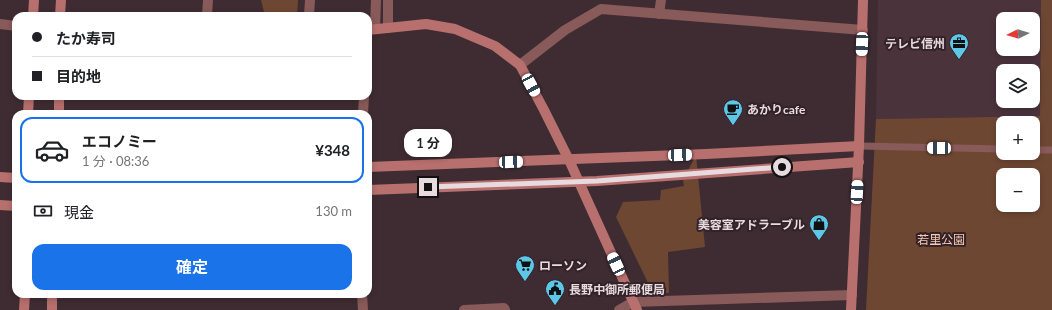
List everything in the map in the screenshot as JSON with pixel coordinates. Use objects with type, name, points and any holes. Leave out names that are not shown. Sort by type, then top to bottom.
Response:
[{"type":"street","points":[[33,12],[34,0]]},
{"type":"street","points":[[60,12],[61,0]]},
{"type":"street","points":[[207,12],[208,0]]},
{"type":"street","points":[[309,12],[310,0]]},
{"type":"street","points":[[372,24],[376,0]]},
{"type":"street","points":[[388,0],[388,28]]},
{"type":"street","points":[[659,14],[661,0]]},
{"type":"street","points":[[851,310],[860,146],[863,0]]},
{"type":"street","points":[[520,65],[600,4],[659,14],[863,30]]},
{"type":"street","points":[[0,24],[12,26]]},
{"type":"street","points":[[372,30],[426,24],[455,29],[495,46],[520,65],[569,160],[635,306]]},
{"type":"street","points":[[28,110],[29,100]]},
{"type":"street","points":[[363,110],[364,100]]},
{"type":"street","points":[[372,166],[569,160],[860,146]]},
{"type":"street","points":[[372,190],[578,181],[859,162]]},
{"type":"street","points":[[0,177],[12,178]]},
{"type":"street","points":[[0,205],[12,206]]},
{"type":"street","points":[[619,310],[635,306],[852,295]]},
{"type":"street","points":[[24,310],[25,298]]},
{"type":"street","points":[[52,298],[52,310]]},
{"type":"street","points":[[362,298],[363,310]]},
{"type":"street","points":[[464,310],[504,308],[505,310]]},
{"type":"lane","points":[[860,146],[996,149]]},
{"type":"lane","points":[[1040,150],[1052,150]]},
{"type":"shaded area","name":"テレビ信州","points":[[878,0],[1041,0],[1040,116],[876,119]]},
{"type":"green space","points":[[261,0],[298,0],[297,12],[264,12]]},
{"type":"green space","name":"若里公園","points":[[1041,0],[1052,0],[1052,310],[866,310],[876,119],[996,117],[996,160],[1040,160]]},
{"type":"green space","points":[[696,155],[705,247],[668,252],[669,293],[653,293],[616,217],[623,202],[660,200],[661,190],[684,186],[683,180]]},
{"type":"place","name":"テレビ信州","points":[[959,60]]},
{"type":"place","name":"あかりcafe","points":[[733,126]]},
{"type":"place","name":"美容室アドラーブル","points":[[819,241]]},
{"type":"place","name":"ローソン","points":[[525,282]]},
{"type":"place","name":"長野中御所郵便局","points":[[555,306]]},
{"type":"route","points":[[428,187],[597,181],[782,167]]}]
